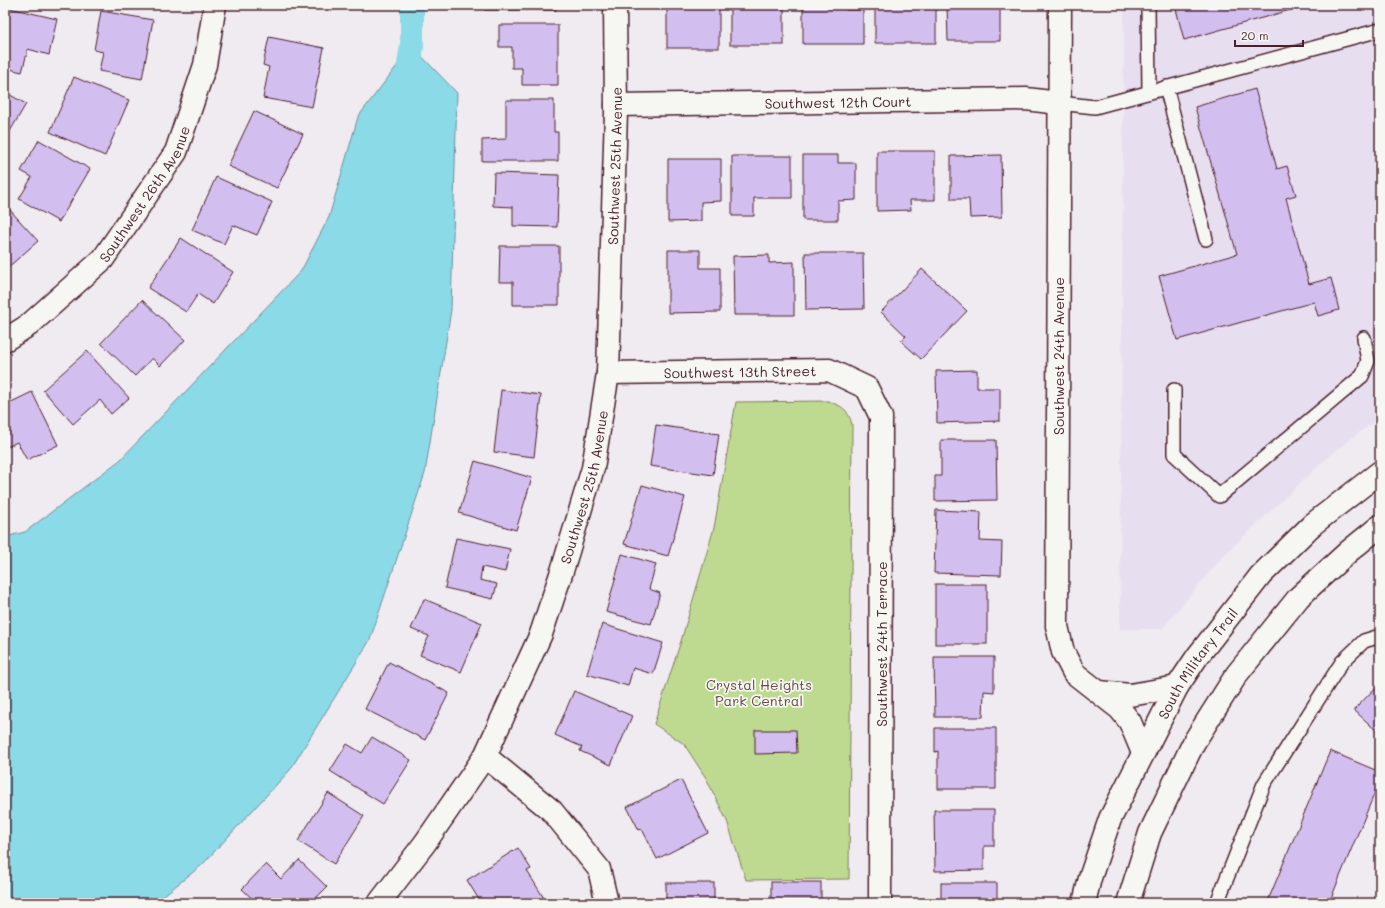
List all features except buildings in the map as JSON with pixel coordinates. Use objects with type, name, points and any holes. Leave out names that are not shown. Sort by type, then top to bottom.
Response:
[{"type":"street","name":"Southwest 26th Avenue","points":[[5,340],[29,325],[103,259],[176,152],[205,65],[215,5]]},
{"type":"street","name":"Southwest 25th Avenue","points":[[379,903],[425,843],[485,756],[541,634],[562,571],[593,468],[608,372],[616,105],[615,5]]},
{"type":"street","name":"Southwest 24th Avenue","points":[[1060,5],[1057,626],[1063,652],[1074,673],[1120,709],[1130,722],[1142,753]]},
{"type":"street","name":"Southwest 12th Court","points":[[616,105],[1026,99],[1059,102]]},
{"type":"street","name":"Southwest 13th Street","points":[[608,372],[829,370],[867,388]]},
{"type":"street","name":"Southwest 24th Terrace","points":[[867,388],[881,417],[880,903]]},
{"type":"street","name":"South Military Trail","points":[[1084,903],[1090,878],[1110,819],[1142,753],[1177,687],[1197,657],[1261,575],[1313,524],[1380,472]]},
{"type":"street","points":[[1128,903],[1150,833],[1194,742],[1237,674],[1299,597],[1348,552],[1380,526]]},
{"type":"street","points":[[1099,692],[1130,695],[1177,687]]},
{"type":"street","points":[[485,756],[552,811],[599,869],[607,903]]},
{"type":"lane","points":[[1148,5],[1149,92]]},
{"type":"lane","points":[[1059,102],[1095,106],[1380,30]]},
{"type":"lane","points":[[1166,87],[1206,239]]},
{"type":"lane","points":[[1174,390],[1174,454],[1219,496],[1362,376],[1368,362],[1364,338]]},
{"type":"lane","points":[[1217,903],[1264,784],[1342,662],[1364,641],[1380,636]]},
{"type":"shaded area","points":[[1124,5],[1380,5],[1380,417],[1332,453],[1224,555],[1162,629],[1120,629]]},
{"type":"green space","name":"Crystal Heights Park Central","points":[[828,401],[844,409],[852,424],[849,879],[746,880],[727,821],[706,778],[684,744],[654,724],[681,641],[714,528],[736,402]]},
{"type":"water","points":[[412,46],[457,93],[451,310],[425,473],[370,640],[290,770],[202,865],[154,903],[5,903],[5,537],[25,532],[120,460],[301,271],[329,217],[358,117]]},
{"type":"waterway","points":[[407,77],[412,46],[412,5]]}]
